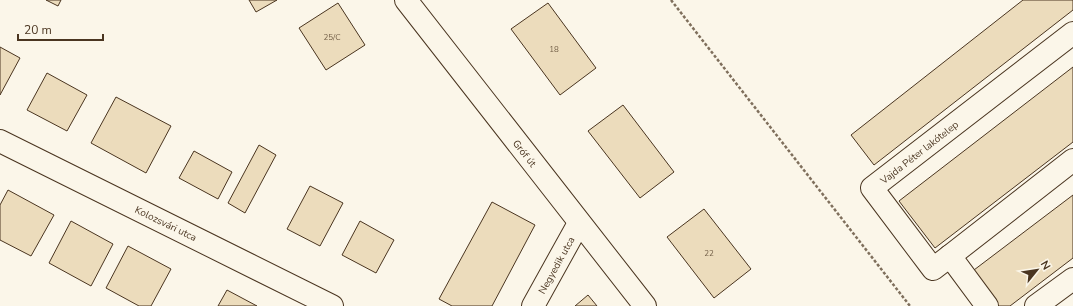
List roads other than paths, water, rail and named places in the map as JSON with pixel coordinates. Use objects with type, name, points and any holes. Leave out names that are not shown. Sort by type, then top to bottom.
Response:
[{"type":"street","name":"Gróf út","points":[[406,0],[579,224],[645,306]]},
{"type":"street","name":"Vajda Péter lakótelep","points":[[1073,33],[872,188],[933,269],[1073,160]]},
{"type":"street","name":"Kolozsvári utca","points":[[0,141],[332,306]]},
{"type":"street","name":"Negyedik utca","points":[[533,306],[579,224]]},
{"type":"street","points":[[950,256],[987,306]]},
{"type":"street","points":[[1036,306],[1073,279]]}]
